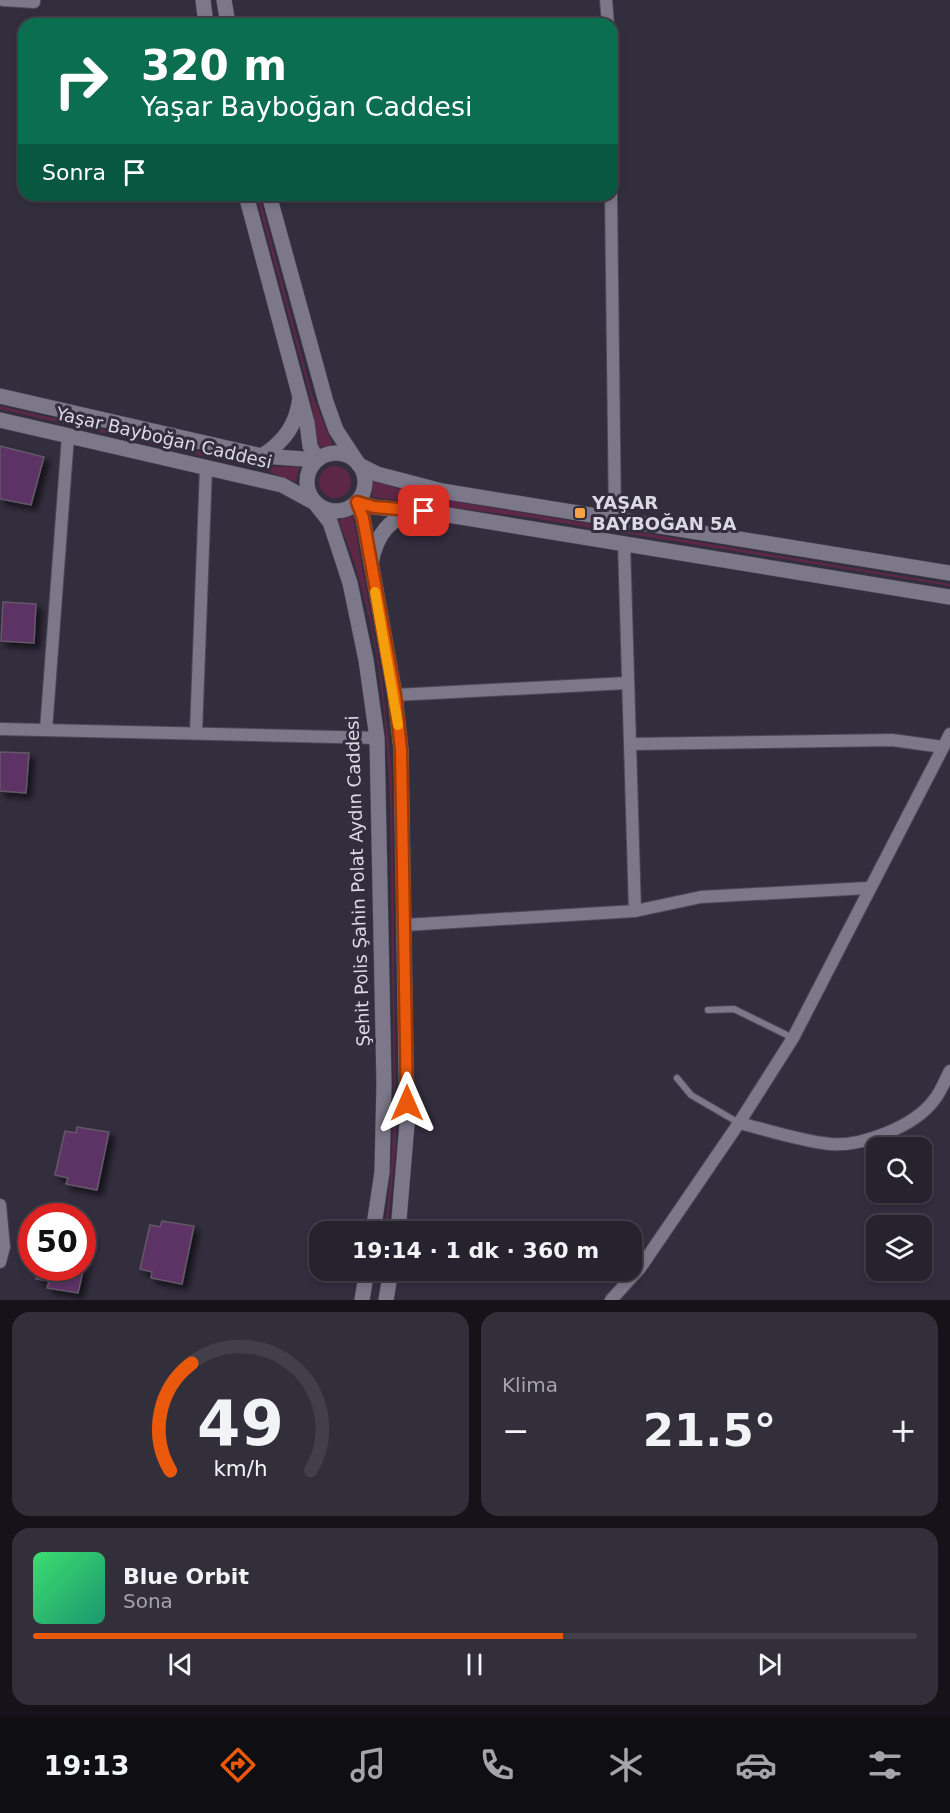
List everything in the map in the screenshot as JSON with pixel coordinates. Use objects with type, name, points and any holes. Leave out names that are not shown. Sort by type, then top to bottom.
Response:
[{"type":"main road","points":[[203,0],[205,18]]},
{"type":"main road","points":[[225,0],[227,18]]},
{"type":"main road","points":[[248,201],[300,394],[310,446],[317,460]]},
{"type":"main road","points":[[271,201],[326,402],[336,430],[359,465],[365,484],[357,502],[341,511],[332,511],[315,503],[307,487],[307,478],[317,460],[333,453],[343,454],[359,465],[377,474],[442,491],[950,573]]},
{"type":"main road","points":[[262,456],[281,442],[294,424],[300,394]]},
{"type":"main road","name":"Yaşar Bayboğan Caddesi","points":[[0,396],[262,456],[317,460]]},
{"type":"main road","name":"Yaşar Bayboğan Caddesi","points":[[0,420],[282,485],[315,503]]},
{"type":"main road","points":[[357,502],[374,507],[442,514],[950,597]]},
{"type":"main road","points":[[357,502],[363,518],[395,695],[403,805],[407,1124],[399,1221]]},
{"type":"main road","name":"Şehit Polis Şahin Polat Aydın Caddesi","points":[[315,503],[330,522],[350,583],[366,660],[377,738],[384,1084],[382,1172],[375,1221]]},
{"type":"main road","points":[[370,566],[374,548],[387,526],[405,515],[442,514]]},
{"type":"main road","points":[[362,1300],[365,1281]]},
{"type":"main road","points":[[386,1300],[389,1281]]},
{"type":"street","points":[[3,0],[34,2],[34,0]]},
{"type":"street","points":[[606,0],[608,18]]},
{"type":"street","points":[[611,201],[615,519]]},
{"type":"street","points":[[46,730],[68,436]]},
{"type":"street","points":[[196,732],[206,468]]},
{"type":"street","points":[[624,543],[636,911]]},
{"type":"street","points":[[395,695],[627,683]]},
{"type":"street","points":[[0,729],[377,738]]},
{"type":"street","points":[[611,1300],[640,1268],[739,1123],[793,1038],[868,888],[950,734]]},
{"type":"street","points":[[631,744],[892,740],[943,747]]},
{"type":"street","points":[[405,925],[636,911],[701,897],[868,888]]},
{"type":"street","points":[[739,1123],[830,1144],[847,1143],[893,1131],[914,1118],[934,1101],[950,1071]]},
{"type":"street","points":[[0,1205],[3,1247],[0,1262]]},
{"type":"lane","points":[[708,1010],[734,1009],[793,1038]]},
{"type":"lane","points":[[677,1078],[691,1095],[739,1123]]},
{"type":"shaded area","points":[[258,201],[261,201],[312,394],[333,446],[319,447],[310,395]]},
{"type":"shaded area","points":[[0,406],[265,466],[299,467],[296,482],[264,470],[0,409]]},
{"type":"shaded area","points":[[335,466],[346,471],[351,482],[346,493],[335,498],[324,493],[319,482],[324,471]]},
{"type":"shaded area","points":[[373,481],[422,496],[950,584],[950,586],[526,517],[372,497]]},
{"type":"shaded area","points":[[353,516],[382,680],[392,773],[396,1146],[388,1221],[385,1221],[394,1098],[390,795],[386,739],[371,627],[357,573],[338,520]]},
{"type":"building","points":[[0,446],[44,457],[31,505],[0,499]]},
{"type":"building","points":[[3,602],[36,604],[34,643],[1,641]]},
{"type":"building","points":[[0,752],[29,753],[26,793],[0,791]]},
{"type":"building","points":[[77,1127],[109,1132],[97,1190],[66,1184],[68,1178],[55,1175],[65,1131],[76,1133]]},
{"type":"building","points":[[162,1221],[194,1226],[182,1284],[151,1278],[152,1272],[140,1269],[150,1225],[160,1227]]},
{"type":"building","points":[[49,1281],[81,1281],[78,1293],[47,1288]]},
{"type":"slow traffic","points":[[375,592],[395,695],[398,725]]},
{"type":"place","name":"YAŞAR BAYBOĞAN 5A","points":[[580,513]]},
{"type":"route","points":[[407,1103],[401,750],[395,695],[363,518],[357,502],[374,507],[424,511]]}]
